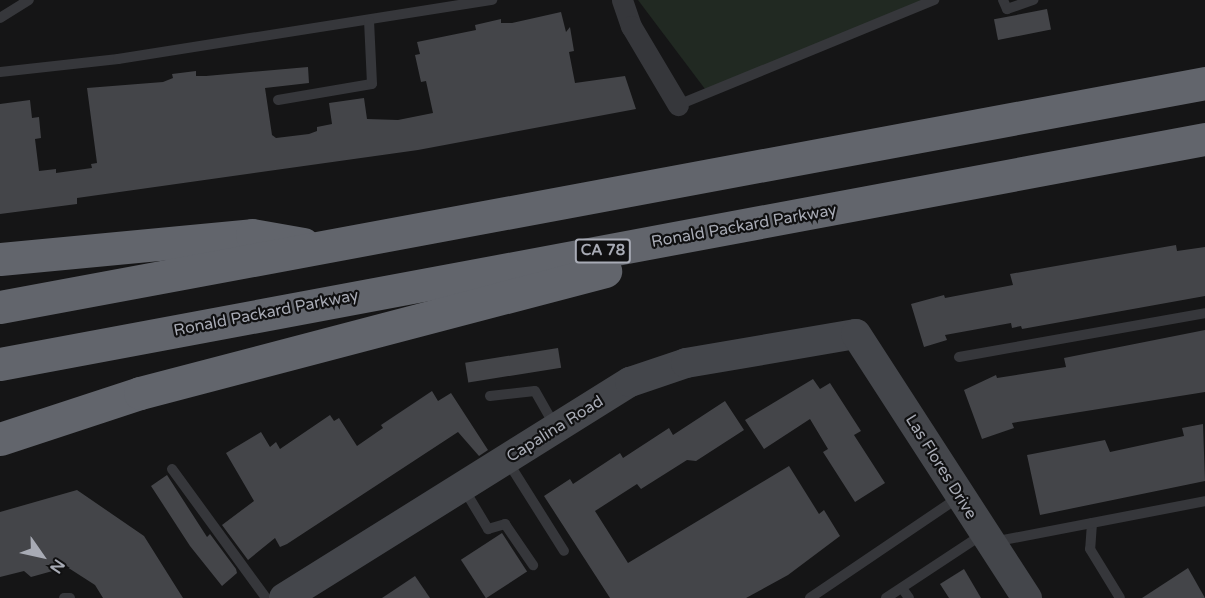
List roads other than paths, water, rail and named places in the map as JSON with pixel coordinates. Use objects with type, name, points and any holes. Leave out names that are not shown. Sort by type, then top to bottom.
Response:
[{"type":"highway","points":[[0,307],[1205,83]]},
{"type":"highway","name":"Ronald Packard Parkway","points":[[0,364],[1205,139]]},
{"type":"highway","points":[[0,439],[140,393],[845,208]]},
{"type":"highway","points":[[0,259],[252,235],[325,248]]},
{"type":"street","points":[[622,0],[631,26],[678,105]]},
{"type":"street","name":"Capalina Road","points":[[300,594],[463,486],[630,382],[686,363],[856,334]]},
{"type":"street","name":"Las Flores Drive","points":[[856,334],[1026,598]]},
{"type":"lane","points":[[0,18],[29,0]]},
{"type":"lane","points":[[0,72],[118,59],[492,0]]},
{"type":"lane","points":[[678,105],[934,0]]},
{"type":"lane","points":[[1003,0],[1007,9],[1033,0]]},
{"type":"lane","points":[[278,100],[372,84],[369,21]]},
{"type":"lane","points":[[959,357],[1205,313]]},
{"type":"lane","points":[[490,396],[535,391],[556,428]]},
{"type":"lane","points":[[506,459],[564,551]]},
{"type":"lane","points":[[172,469],[266,598]]},
{"type":"lane","points":[[463,486],[488,529],[504,524],[532,565]]},
{"type":"lane","points":[[810,598],[960,497]]},
{"type":"lane","points":[[886,598],[986,539],[1092,523],[1205,501]]},
{"type":"lane","points":[[1092,523],[1090,549],[1120,598]]},
{"type":"lane","points":[[902,588],[909,598]]},
{"type":"lane","points":[[64,598],[70,598]]}]
